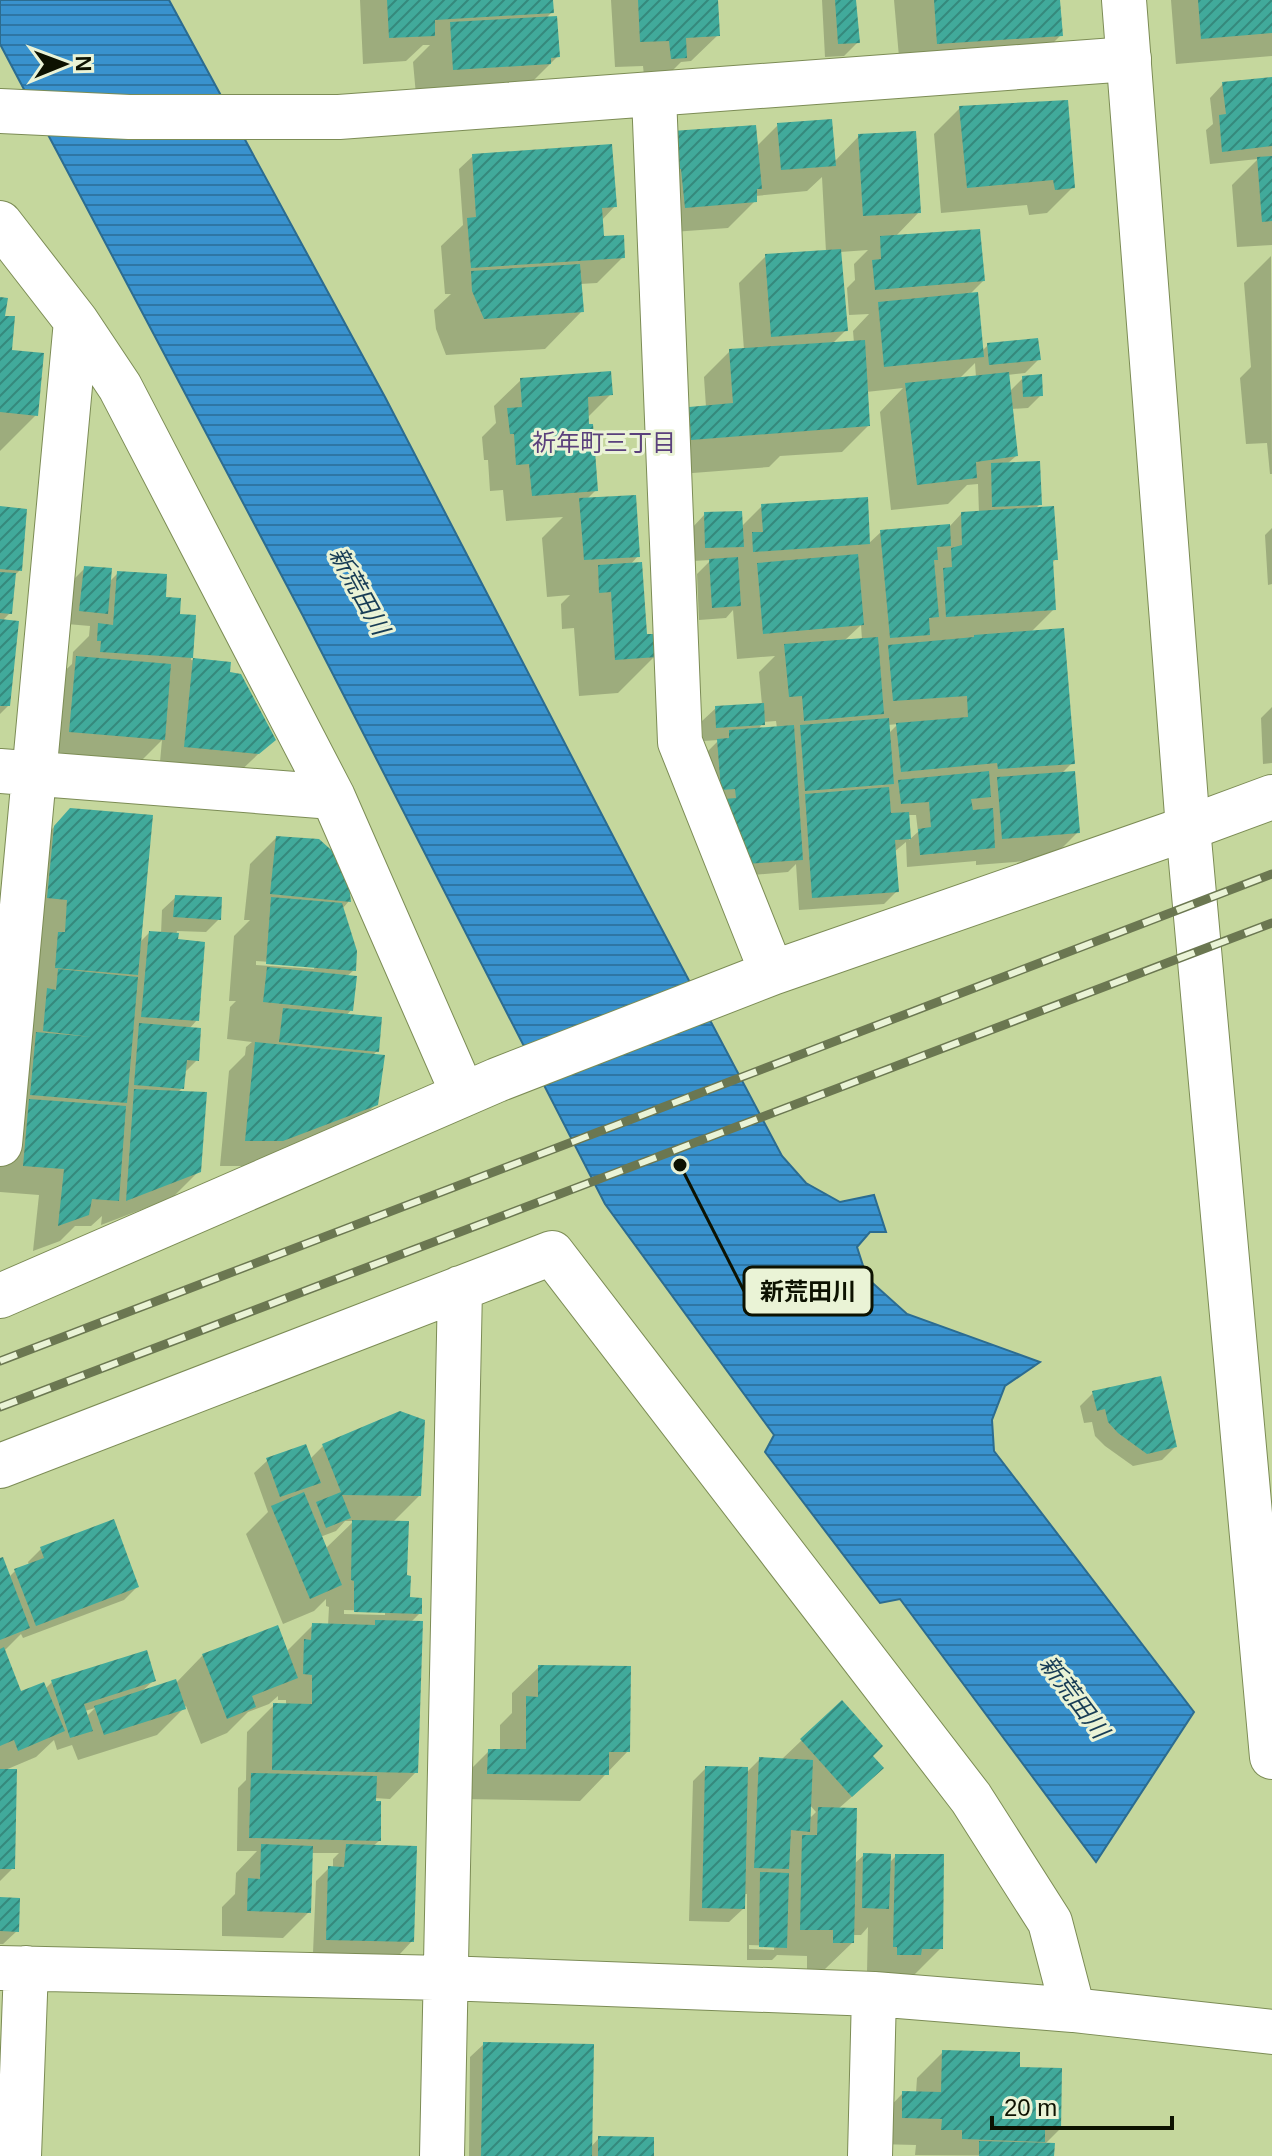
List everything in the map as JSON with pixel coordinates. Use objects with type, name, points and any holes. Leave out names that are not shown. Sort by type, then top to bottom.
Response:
[{"type":"street","points":[[1124,0],[1188,828],[1272,1757]]},
{"type":"street","points":[[0,111],[129,117],[339,117],[1129,59]]},
{"type":"street","points":[[654,96],[680,742],[772,973]]},
{"type":"street","points":[[0,223],[76,321],[120,387],[480,1087]]},
{"type":"street","points":[[0,1144],[17,773],[76,321]]},
{"type":"street","points":[[17,773],[333,797]]},
{"type":"street","points":[[0,1296],[480,1087],[772,973],[1272,797]]},
{"type":"street","points":[[0,1466],[552,1253],[971,1798],[1050,1922],[1073,2010]]},
{"type":"street","points":[[442,2156],[460,1288]]},
{"type":"street","points":[[19,2156],[13,1968],[445,1978],[874,1994],[1073,2010],[1272,2032]]},
{"type":"street","points":[[870,2156],[874,1994]]},
{"type":"water","points":[[0,0],[169,0],[385,397],[782,1156],[806,1183],[840,1202],[874,1195],[886,1232],[870,1232],[857,1247],[867,1278],[907,1314],[1040,1362],[1005,1386],[992,1420],[994,1451],[1194,1712],[1096,1862],[900,1599],[880,1603],[765,1452],[774,1435],[605,1204],[303,616],[0,44]]},
{"type":"building","points":[[387,0],[553,0],[554,13],[435,20],[435,36],[389,38]]},
{"type":"building","points":[[638,0],[718,0],[720,36],[686,38],[687,58],[671,59],[669,41],[640,42]]},
{"type":"building","points":[[835,0],[856,0],[860,43],[838,44]]},
{"type":"building","points":[[934,0],[1060,0],[1063,36],[937,44]]},
{"type":"building","points":[[1198,0],[1272,0],[1272,33],[1201,39]]},
{"type":"building","points":[[557,16],[560,57],[551,58],[551,64],[453,70],[450,22]]},
{"type":"building","points":[[1272,77],[1272,146],[1222,152],[1219,115],[1226,114],[1222,82]]},
{"type":"building","points":[[1068,100],[1075,188],[1055,190],[1053,180],[967,188],[959,106]]},
{"type":"building","points":[[832,119],[836,166],[781,170],[777,123]]},
{"type":"building","points":[[756,125],[762,189],[757,189],[757,202],[685,208],[681,169],[675,169],[672,131]]},
{"type":"building","points":[[916,131],[921,213],[863,216],[858,134]]},
{"type":"building","points":[[612,144],[617,207],[602,208],[604,236],[624,235],[625,258],[471,268],[467,218],[476,217],[472,154]]},
{"type":"building","points":[[1272,156],[1272,221],[1262,222],[1257,157]]},
{"type":"building","points":[[980,229],[985,281],[875,290],[872,260],[881,259],[880,236]]},
{"type":"building","points":[[841,249],[848,331],[771,337],[765,254]]},
{"type":"building","points":[[580,264],[584,312],[484,319],[472,291],[471,271]]},
{"type":"building","points":[[978,292],[984,357],[884,367],[878,302]]},
{"type":"building","points":[[0,297],[8,298],[5,316],[15,316],[12,350],[44,353],[38,416],[0,412]]},
{"type":"building","points":[[1038,338],[1041,360],[989,365],[987,343]]},
{"type":"building","points":[[865,340],[870,426],[691,440],[689,407],[733,403],[729,349]]},
{"type":"building","points":[[611,371],[613,395],[588,397],[598,491],[532,496],[529,464],[516,465],[514,434],[510,434],[507,408],[522,407],[520,378]]},
{"type":"building","points":[[1009,372],[1018,456],[976,462],[977,478],[917,485],[905,383]]},
{"type":"building","points":[[1042,374],[1043,396],[1023,397],[1022,376]]},
{"type":"building","points":[[1040,461],[1042,505],[992,507],[991,463]]},
{"type":"building","points":[[636,495],[640,557],[584,560],[579,498]]},
{"type":"building","points":[[868,497],[870,544],[753,552],[752,532],[763,532],[761,504]]},
{"type":"building","points":[[0,506],[27,509],[22,571],[0,569]]},
{"type":"building","points":[[1054,506],[1058,560],[1053,560],[1056,610],[946,617],[943,568],[952,567],[951,548],[962,545],[961,512]]},
{"type":"building","points":[[742,511],[744,547],[705,548],[704,512]]},
{"type":"building","points":[[950,524],[951,546],[937,547],[938,560],[934,560],[939,617],[929,618],[930,635],[890,638],[880,530]]},
{"type":"building","points":[[858,554],[864,625],[763,634],[757,563]]},
{"type":"building","points":[[738,557],[741,606],[712,608],[709,559]]},
{"type":"building","points":[[642,562],[647,634],[656,634],[657,657],[615,660],[611,592],[599,593],[598,565]]},
{"type":"building","points":[[84,566],[112,568],[108,614],[79,611]]},
{"type":"building","points":[[117,571],[167,574],[166,597],[181,598],[180,614],[196,615],[193,658],[100,652],[98,623],[113,625]]},
{"type":"building","points":[[0,572],[16,573],[12,614],[0,613]]},
{"type":"building","points":[[0,619],[19,621],[10,706],[0,706]]},
{"type":"building","points":[[1064,628],[1075,764],[998,769],[997,763],[901,772],[896,723],[968,717],[967,696],[893,701],[888,645]]},
{"type":"building","points":[[878,637],[884,714],[804,721],[802,696],[789,697],[784,644]]},
{"type":"building","points":[[76,656],[171,664],[165,740],[69,732]]},
{"type":"building","points":[[193,658],[231,662],[230,672],[241,674],[276,740],[259,754],[184,747]]},
{"type":"building","points":[[764,703],[765,725],[716,728],[715,706]]},
{"type":"building","points":[[889,718],[894,784],[805,791],[800,725]]},
{"type":"building","points":[[794,725],[803,860],[729,865],[724,799],[736,798],[735,789],[721,790],[717,739],[729,738],[729,730]]},
{"type":"building","points":[[989,771],[991,797],[971,799],[973,810],[993,808],[995,848],[920,855],[918,829],[931,827],[929,802],[901,804],[898,780]]},
{"type":"building","points":[[1075,771],[1080,833],[1002,839],[997,777]]},
{"type":"building","points":[[889,787],[891,813],[909,812],[911,839],[895,840],[899,892],[812,898],[805,794]]},
{"type":"building","points":[[70,808],[153,815],[138,975],[55,968],[58,932],[65,932],[67,900],[47,898],[54,826]]},
{"type":"building","points":[[276,836],[319,839],[338,856],[348,876],[351,902],[270,894]]},
{"type":"building","points":[[175,895],[222,897],[221,920],[173,917]]},
{"type":"building","points":[[271,897],[342,903],[357,951],[356,971],[266,964]]},
{"type":"building","points":[[149,931],[179,933],[178,939],[205,942],[199,1021],[141,1017]]},
{"type":"building","points":[[267,967],[357,976],[353,1011],[263,1002]]},
{"type":"building","points":[[58,969],[138,977],[127,1103],[30,1095],[36,1032],[91,1037],[43,1031],[47,988],[56,990]]},
{"type":"building","points":[[283,1008],[382,1017],[379,1052],[279,1042]]},
{"type":"building","points":[[139,1023],[201,1028],[199,1061],[187,1060],[184,1089],[134,1085]]},
{"type":"building","points":[[255,1042],[385,1055],[378,1105],[283,1141],[245,1141]]},
{"type":"building","points":[[134,1089],[207,1092],[201,1172],[126,1201]]},
{"type":"building","points":[[29,1099],[126,1106],[119,1201],[92,1199],[89,1215],[58,1226],[64,1169],[23,1166]]},
{"type":"building","points":[[1161,1376],[1177,1447],[1147,1454],[1118,1433],[1108,1422],[1105,1409],[1097,1411],[1092,1391]]},
{"type":"building","points":[[400,1411],[425,1420],[421,1496],[342,1495],[351,1518],[326,1528],[316,1502],[341,1492],[322,1444]]},
{"type":"building","points":[[306,1444],[321,1483],[280,1497],[266,1458]]},
{"type":"building","points":[[304,1492],[342,1585],[310,1599],[271,1506]]},
{"type":"building","points":[[114,1519],[139,1587],[36,1626],[14,1569],[44,1558],[40,1547]]},
{"type":"building","points":[[352,1520],[409,1521],[407,1575],[411,1576],[410,1597],[422,1598],[422,1614],[354,1612]]},
{"type":"building","points":[[3,1557],[30,1628],[0,1640],[0,1558]]},
{"type":"building","points":[[375,1620],[423,1621],[418,1773],[272,1770],[273,1703],[312,1704],[312,1675],[303,1674],[304,1639],[311,1640],[312,1623],[375,1625]]},
{"type":"building","points":[[278,1625],[298,1678],[252,1696],[256,1707],[227,1719],[202,1654]]},
{"type":"building","points":[[4,1647],[21,1691],[44,1682],[65,1731],[18,1751],[14,1740],[0,1746],[0,1649]]},
{"type":"building","points":[[147,1650],[156,1681],[84,1704],[93,1731],[70,1738],[51,1680]]},
{"type":"building","points":[[538,1665],[631,1666],[630,1752],[609,1752],[609,1775],[487,1774],[488,1749],[526,1749],[526,1696],[538,1697]]},
{"type":"building","points":[[176,1679],[186,1709],[104,1735],[94,1706]]},
{"type":"building","points":[[842,1700],[883,1746],[873,1756],[884,1768],[852,1797],[800,1739]]},
{"type":"building","points":[[759,1757],[813,1760],[810,1832],[791,1830],[789,1869],[754,1868]]},
{"type":"building","points":[[705,1766],[748,1767],[745,1909],[702,1908]]},
{"type":"building","points":[[0,1769],[17,1769],[15,1869],[0,1869]]},
{"type":"building","points":[[251,1773],[377,1776],[376,1801],[381,1801],[381,1841],[249,1838]]},
{"type":"building","points":[[818,1807],[857,1808],[854,1943],[833,1943],[833,1930],[800,1930],[802,1835],[817,1835]]},
{"type":"building","points":[[261,1844],[313,1846],[311,1913],[247,1911],[248,1878],[260,1879]]},
{"type":"building","points":[[346,1844],[417,1846],[414,1942],[326,1940],[328,1866],[344,1867]]},
{"type":"building","points":[[863,1853],[891,1854],[889,1909],[862,1908]]},
{"type":"building","points":[[895,1854],[944,1854],[943,1949],[922,1949],[921,1955],[897,1955],[897,1947],[893,1947]]},
{"type":"building","points":[[760,1872],[789,1873],[787,1948],[759,1947]]},
{"type":"building","points":[[0,1897],[20,1898],[19,1932],[0,1931]]},
{"type":"building","points":[[483,2042],[594,2044],[592,2156],[481,2156]]},
{"type":"building","points":[[942,2050],[1020,2052],[1020,2067],[1062,2068],[1061,2130],[1045,2129],[1045,2142],[962,2139],[962,2130],[941,2130],[942,2119],[902,2118],[902,2091],[941,2092]]},
{"type":"building","points":[[598,2136],[654,2137],[654,2156],[598,2156]]},
{"type":"building","points":[[979,2141],[1055,2143],[1054,2156],[979,2156]]},
{"type":"railway","points":[[0,1361],[1272,874]]},
{"type":"railway","points":[[0,1407],[1272,923]]},
{"type":"place","name":"新荒田川","points":[[680,1165]]},
{"type":"district","name":"祈年町三丁目","points":[[604,443]]}]
